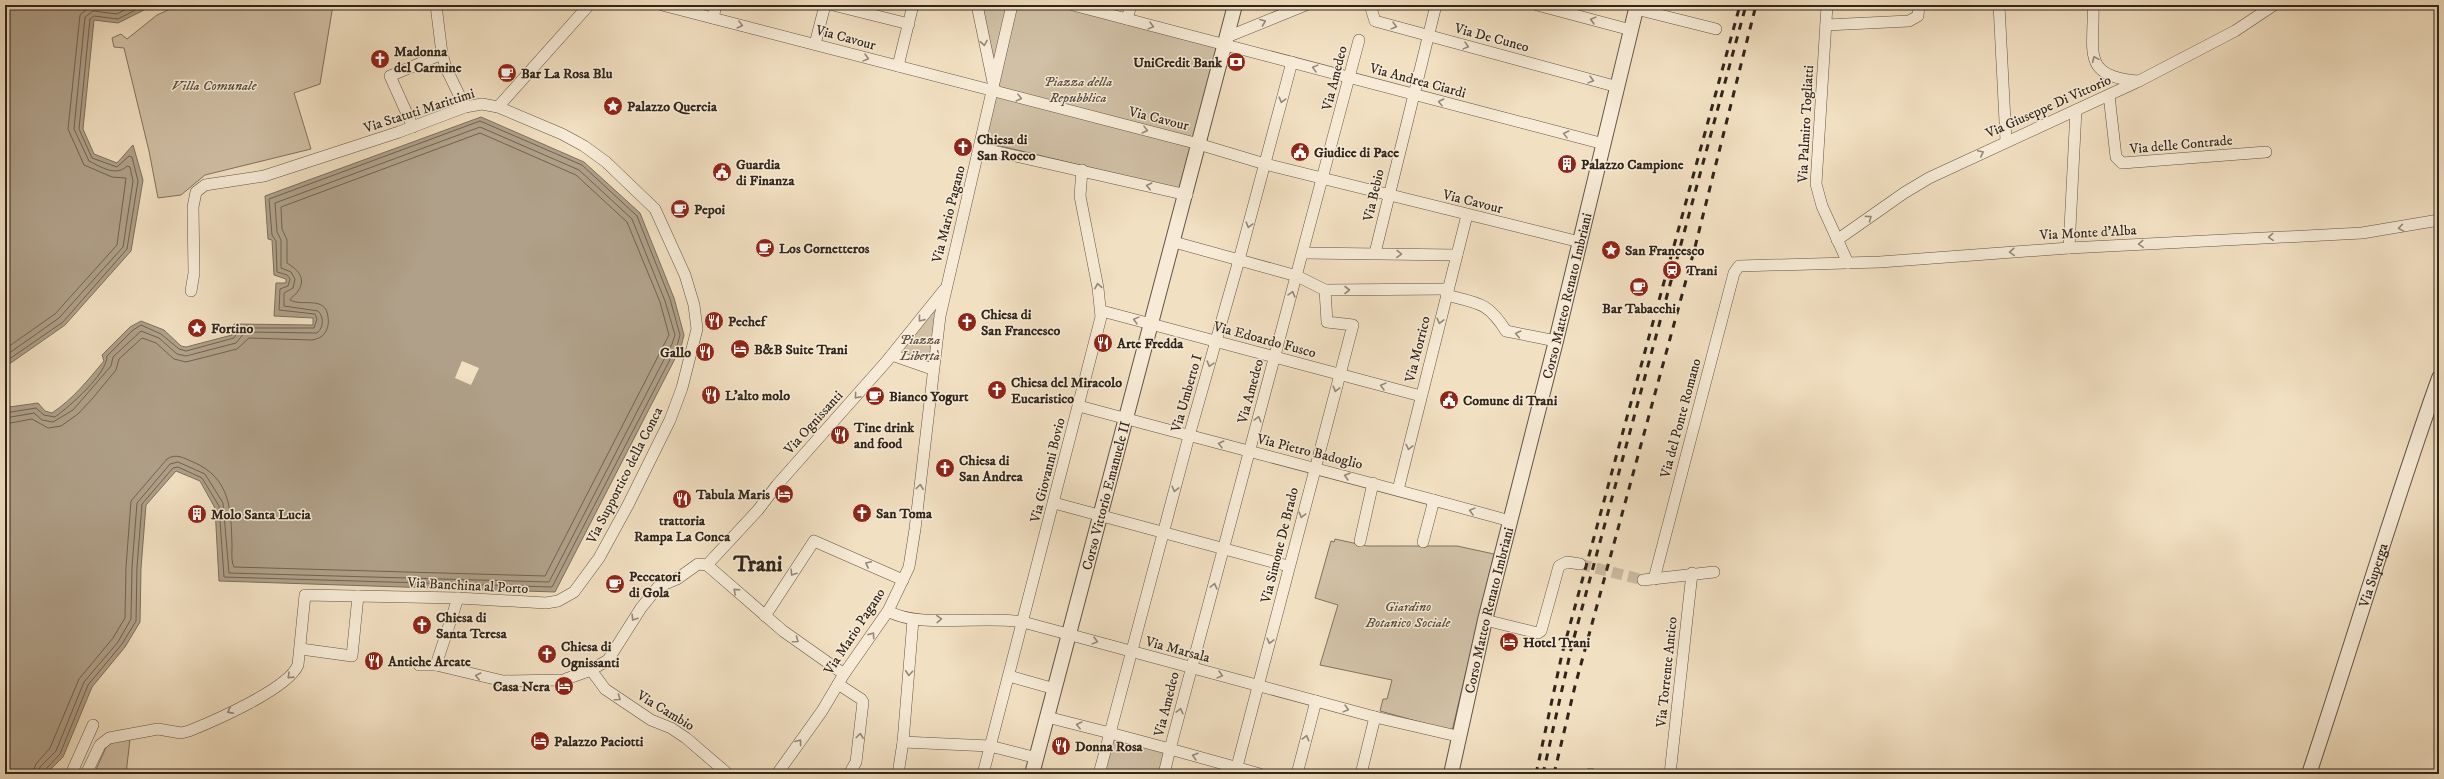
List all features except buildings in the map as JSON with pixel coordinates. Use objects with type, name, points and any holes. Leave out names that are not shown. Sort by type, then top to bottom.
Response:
[{"type":"street","points":[[436,5],[442,54],[453,84],[465,108]]},
{"type":"street","points":[[498,107],[589,5]]},
{"type":"street","name":"Via Cavour","points":[[662,5],[1200,144],[1265,164],[1580,242]]},
{"type":"street","points":[[713,18],[716,5]]},
{"type":"street","points":[[815,44],[825,5]]},
{"type":"street","points":[[833,5],[909,24]]},
{"type":"street","points":[[898,66],[914,5]]},
{"type":"street","points":[[977,5],[993,90]]},
{"type":"street","points":[[1012,5],[980,148],[1082,170],[1186,195],[1235,5]]},
{"type":"street","points":[[1073,5],[1127,19],[1226,41],[1306,5]]},
{"type":"street","points":[[1127,19],[1131,5]]},
{"type":"street","name":"Via De Cuneo","points":[[1370,5],[1375,21],[1618,87]]},
{"type":"street","name":"Via Bebio","points":[[1375,253],[1388,194],[1436,5]]},
{"type":"street","points":[[1537,5],[1630,30]]},
{"type":"street","name":"Via Palmiro Togliatti","points":[[1827,5],[1816,184],[1822,206],[1848,263]]},
{"type":"street","points":[[1826,25],[1909,21],[1918,16],[1919,5]]},
{"type":"street","points":[[1999,5],[2006,141]]},
{"type":"street","points":[[2093,5],[2091,43],[2095,62],[2099,68],[2114,77],[2139,81]]},
{"type":"street","name":"Via Giuseppe Di Vittorio","points":[[1837,240],[1904,192],[2006,141],[2139,81],[2235,31],[2274,5]]},
{"type":"street","points":[[1636,7],[1716,29]]},
{"type":"street","name":"Corso Matteo Renato Imbriani","points":[[1451,774],[1458,736],[1485,620],[1556,342],[1636,7]]},
{"type":"street","name":"Via Amedeo","points":[[1164,774],[1191,668],[1304,253],[1322,178],[1359,40]]},
{"type":"street","name":"Via Andrea Ciardi","points":[[1226,41],[1292,62],[1604,144]]},
{"type":"street","points":[[413,127],[390,76],[442,54]]},
{"type":"street","name":"Via Umberto I","points":[[1099,774],[1130,651],[1165,532],[1189,436],[1239,260],[1292,62]]},
{"type":"street","name":"Via delle Contrade","points":[[2109,95],[2116,157],[2122,164],[2266,152]]},
{"type":"street","name":"Via Statuti Marittimi","points":[[191,291],[194,273],[193,207],[195,194],[203,186],[211,182],[264,176],[413,127],[465,108],[482,104],[498,107],[584,146],[606,162],[649,201],[668,232],[685,275],[697,320],[695,343]]},
{"type":"street","points":[[2070,248],[2076,110]]},
{"type":"street","name":"Via Mario Pagano","points":[[946,288],[980,148]]},
{"type":"street","name":"Via Giovanni Bovio","points":[[984,774],[1102,311],[1080,196],[1082,170]]},
{"type":"street","name":"Corso Vittorio Emanuele II","points":[[1032,774],[1186,195]]},
{"type":"street","name":"Via Morrico","points":[[1398,490],[1467,215]]},
{"type":"street","name":"Via Monte d'Alba","points":[[1738,266],[1848,263],[2070,248],[2362,232],[2439,220]]},
{"type":"street","points":[[1174,242],[1297,276],[1325,290],[1447,292],[1482,304],[1496,315],[1506,331],[1556,342]]},
{"type":"street","points":[[1304,253],[1457,255]]},
{"type":"street","name":"Via del Ponte Romano","points":[[1692,573],[1648,580],[1734,273],[1738,266]]},
{"type":"street","points":[[946,288],[932,369],[892,355],[946,288]]},
{"type":"street","name":"Via Simone De Brado","points":[[1236,771],[1259,686],[1288,566],[1353,325],[1327,322],[1325,290]]},
{"type":"street","name":"Via Edoardo Fusco","points":[[1102,311],[1421,396]]},
{"type":"street","name":"Via Supportico della Conca","points":[[574,592],[599,558],[645,473],[677,402],[695,343]]},
{"type":"street","name":"Via Ognissanti","points":[[707,565],[758,510],[777,485],[892,355]]},
{"type":"street","name":"Via Mario Pagano","points":[[776,774],[822,711],[841,679],[888,611],[909,567],[916,529],[932,369]]},
{"type":"street","name":"Via Superga","points":[[2309,774],[2353,643],[2397,497],[2439,378]]},
{"type":"street","name":"Via Pietro Badoglio","points":[[1079,406],[1250,452],[1314,467],[1510,521]]},
{"type":"street","points":[[1360,541],[1373,483]]},
{"type":"street","points":[[1423,542],[1434,500]]},
{"type":"street","points":[[1054,503],[1288,566]]},
{"type":"street","points":[[765,616],[814,541],[903,580]]},
{"type":"street","points":[[1485,620],[1534,632],[1541,631],[1560,566],[1567,562],[1580,564]]},
{"type":"street","points":[[419,665],[436,665],[503,681],[563,679],[592,670],[610,657],[641,608],[658,588],[676,579],[698,564],[707,565],[765,616],[841,679],[861,699],[863,702],[856,762],[852,774]]},
{"type":"street","points":[[1692,573],[1714,572]]},
{"type":"street","name":"Via Torrente Antico","points":[[1670,774],[1692,573]]},
{"type":"street","name":"Via Banchina al Porto","points":[[302,649],[305,594],[458,598],[546,603],[558,601],[574,592]]},
{"type":"street","points":[[86,774],[100,746],[109,738],[158,729],[181,732],[266,694],[281,684],[297,669],[302,649],[352,656],[358,596]]},
{"type":"street","points":[[436,665],[458,598]]},
{"type":"street","name":"Via Marsala","points":[[888,611],[896,616],[914,620],[992,618],[1023,622],[1375,717],[1458,736]]},
{"type":"street","points":[[898,774],[903,742],[914,620]]},
{"type":"street","name":"Via Cambio","points":[[592,670],[605,689],[651,720],[671,728],[686,738],[728,774]]},
{"type":"street","points":[[1009,676],[1055,689]]},
{"type":"street","points":[[1297,774],[1316,701]]},
{"type":"street","points":[[1047,717],[1170,749],[1236,771],[1260,774]]},
{"type":"street","points":[[1361,774],[1375,717]]},
{"type":"street","points":[[71,774],[93,726]]},
{"type":"street","points":[[903,742],[990,746],[1037,758]]},
{"type":"green space","name":"Villa Comunale","points":[[179,5],[333,5],[320,84],[294,93],[311,149],[205,175],[181,195],[158,198],[149,151],[124,48],[114,47],[112,38],[121,34],[127,39],[157,15]]},
{"type":"green space","points":[[982,5],[1009,5],[995,69]]},
{"type":"green space","name":"Piazza della Repubblica","points":[[1017,5],[1055,5],[1213,46],[1218,50],[1179,189],[988,143],[986,139]]},
{"type":"green space","name":"Piazza Libertà","points":[[943,294],[931,367],[895,354]]},
{"type":"green space","name":"Giardino Botanico Sociale","points":[[1335,539],[1367,546],[1457,546],[1494,554],[1452,731],[1380,711],[1383,699],[1387,699],[1392,680],[1320,665],[1338,605],[1315,598],[1331,541],[1334,542]]},
{"type":"green space","points":[[1112,736],[1167,751],[1161,774],[1101,774]]},
{"type":"green space","points":[[130,739],[126,774],[94,774],[108,743]]},
{"type":"water","points":[[5,5],[154,5],[118,23],[94,20],[83,129],[94,154],[117,163],[133,145],[143,180],[131,251],[65,325],[5,367]]},
{"type":"water","points":[[481,117],[584,162],[640,213],[674,298],[684,335],[681,347],[555,592],[219,581],[215,508],[200,481],[176,471],[146,505],[141,568],[140,622],[125,647],[92,687],[63,757],[46,774],[5,774],[5,410],[9,407],[38,403],[45,411],[52,413],[60,408],[104,361],[102,355],[130,327],[141,321],[164,330],[181,346],[186,347],[232,335],[234,324],[313,325],[313,318],[274,316],[276,283],[286,283],[286,279],[274,275],[272,240],[268,239],[265,196]]},
{"type":"pier","points":[[462,361],[479,368],[471,385],[455,378]]},
{"type":"tunnel","points":[[1580,564],[1643,580]]},
{"type":"railway","points":[[1536,774],[1562,654],[1740,5]]},
{"type":"railway","points":[[1543,774],[1572,645],[1746,5]]},
{"type":"railway","points":[[1554,774],[1575,686],[1694,251],[1756,5]]},
{"type":"place","name":"Madonna del Carmine","points":[[380,59]]},
{"type":"place","name":"UniCredit Bank","points":[[1236,62]]},
{"type":"place","name":"Bar La Rosa Blu","points":[[507,73]]},
{"type":"place","name":"Palazzo Quercia","points":[[613,106]]},
{"type":"place","name":"Chiesa di San Rocco","points":[[963,147]]},
{"type":"place","name":"Giudice di Pace","points":[[1300,152]]},
{"type":"place","name":"Palazzo Campione","points":[[1567,164]]},
{"type":"place","name":"Guardia di Finanza","points":[[722,172]]},
{"type":"place","name":"Pepoi","points":[[680,209]]},
{"type":"place","name":"Los Cornetteros","points":[[765,248]]},
{"type":"place","name":"San Francesco","points":[[1611,250]]},
{"type":"place","name":"Trani","points":[[1672,270]]},
{"type":"place","name":"Bar Tabacchi","points":[[1639,287]]},
{"type":"place","name":"Pechef","points":[[714,321]]},
{"type":"place","name":"Chiesa di San Francesco","points":[[967,322]]},
{"type":"place","name":"Fortino","points":[[197,328]]},
{"type":"place","name":"Arte Fredda","points":[[1103,343]]},
{"type":"place","name":"B&B Suite Trani","points":[[740,349]]},
{"type":"place","name":"Gallo","points":[[705,352]]},
{"type":"place","name":"Chiesa del Miracolo Eucaristico","points":[[997,390]]},
{"type":"place","name":"L'alto molo","points":[[711,395]]},
{"type":"place","name":"Bianco Yogurt","points":[[875,396]]},
{"type":"place","name":"Comune di Trani","points":[[1449,400]]},
{"type":"place","name":"Tine drink and food","points":[[840,435]]},
{"type":"place","name":"Chiesa di San Andrea","points":[[945,468]]},
{"type":"place","name":"Tabula Maris","points":[[784,494]]},
{"type":"place","name":"trattoria Rampa La Conca","points":[[682,499]]},
{"type":"place","name":"San Toma","points":[[862,513]]},
{"type":"place","name":"Molo Santa Lucia","points":[[197,514]]},
{"type":"place","name":"Peccatori di Gola","points":[[615,584]]},
{"type":"place","name":"Chiesa di Santa Teresa","points":[[422,625]]},
{"type":"place","name":"Hotel Trani","points":[[1509,642]]},
{"type":"place","name":"Chiesa di Ognissanti","points":[[547,654]]},
{"type":"place","name":"Antiche Arcate","points":[[374,661]]},
{"type":"place","name":"Casa Nera","points":[[564,686]]},
{"type":"place","name":"Palazzo Paciotti","points":[[540,741]]},
{"type":"place","name":"Donna Rosa","points":[[1061,746]]},
{"type":"district","name":"Trani","points":[[758,563]]}]
